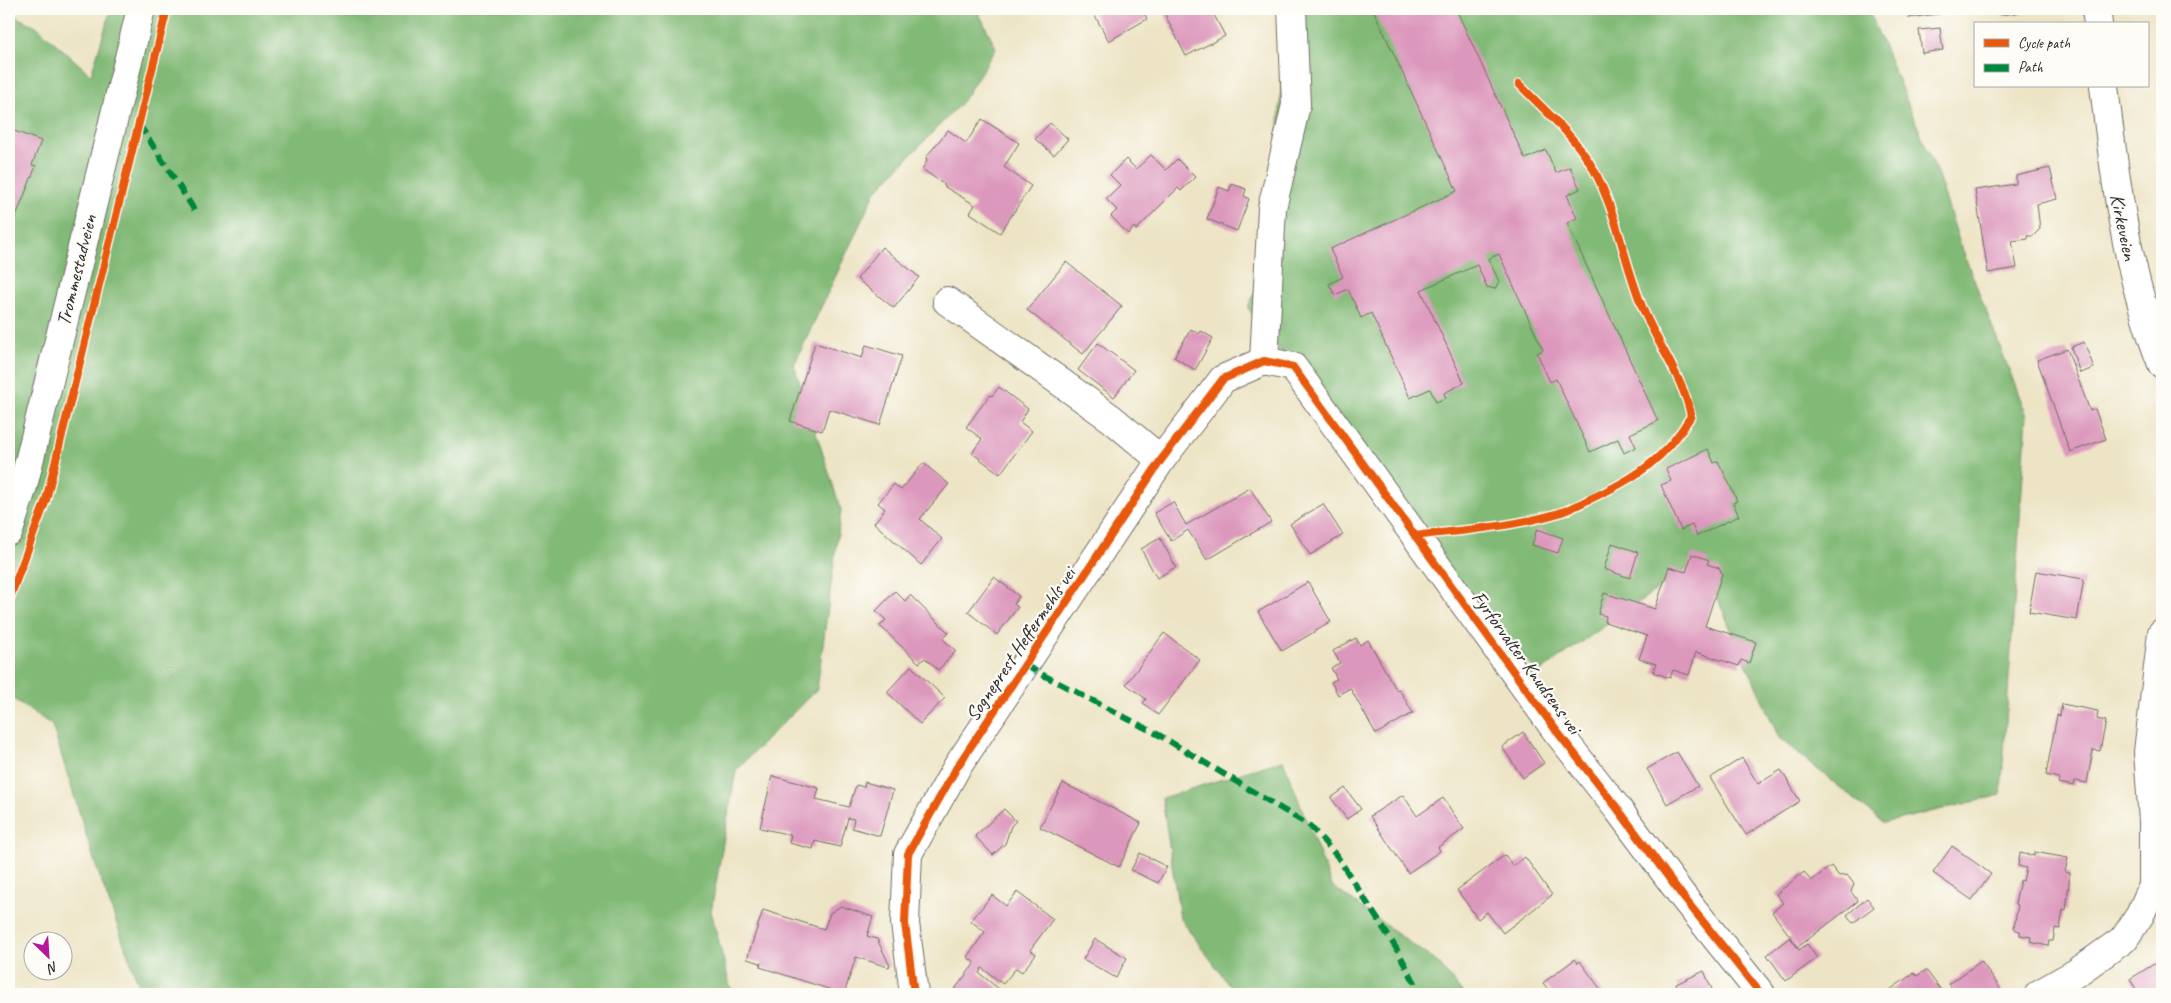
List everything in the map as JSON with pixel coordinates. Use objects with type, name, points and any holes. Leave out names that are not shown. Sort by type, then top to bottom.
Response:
[{"type":"street","name":"Trommestadveien","points":[[9,531],[23,486],[141,9]]},
{"type":"street","points":[[1264,361],[1272,208],[1296,105],[1292,9]]},
{"type":"street","points":[[2096,9],[2098,22]]},
{"type":"street","name":"Kirkeveien","points":[[2104,88],[2114,175],[2125,237],[2139,295],[2162,364]]},
{"type":"street","points":[[947,301],[1112,419],[1162,460]]},
{"type":"street","name":"Sogneprest Heffermehls vei","points":[[914,994],[905,923],[908,854],[957,767],[1162,460],[1223,379],[1264,361]]},
{"type":"street","name":"Fyrforvalter Knudsens vei","points":[[1264,361],[1293,367],[1554,729],[1617,808],[1684,898],[1761,994]]},
{"type":"street","points":[[2039,994],[2076,973],[2124,940],[2140,915],[2152,886],[2153,821],[2148,752],[2162,633]]},
{"type":"green space","points":[[111,9],[977,9],[996,48],[962,102],[875,192],[794,365],[841,510],[817,689],[736,770],[711,911],[732,994],[142,994],[96,866],[52,725],[9,696],[9,14],[36,26],[91,75]]},
{"type":"green space","points":[[1286,9],[1868,9],[1938,175],[1960,244],[2027,416],[2001,795],[1884,823],[1779,738],[1700,559],[1538,673],[1436,559],[1248,308],[1271,254]]},
{"type":"green space","points":[[1283,760],[1332,886],[1439,964],[1463,994],[1236,994],[1180,918],[1162,798]]},
{"type":"building","points":[[1091,9],[1142,9],[1147,19],[1109,41]]},
{"type":"building","points":[[1162,9],[1211,9],[1225,36],[1186,56]]},
{"type":"building","points":[[1373,9],[1456,9],[1525,159],[1546,150],[1556,173],[1570,167],[1580,189],[1567,195],[1577,218],[1567,223],[1658,421],[1630,434],[1636,447],[1624,453],[1618,439],[1590,452],[1556,379],[1550,382],[1537,353],[1543,350],[1499,254],[1488,259],[1499,281],[1495,289],[1487,287],[1477,265],[1421,290],[1464,383],[1444,393],[1446,398],[1436,402],[1430,389],[1410,398],[1371,313],[1361,318],[1348,289],[1335,295],[1329,284],[1343,277],[1330,249],[1457,191]]},
{"type":"building","points":[[1908,9],[1951,9],[1952,12],[1909,18]]},
{"type":"building","points":[[1998,9],[2041,9],[2041,10],[1999,15]]},
{"type":"building","points":[[1940,28],[1943,50],[1922,53],[1919,30]]},
{"type":"building","points":[[982,119],[1019,143],[1004,167],[1031,186],[1000,233],[970,213],[975,205],[945,187],[945,185],[922,169],[927,161],[926,157],[948,130],[966,143]]},
{"type":"building","points":[[1050,123],[1068,139],[1054,155],[1035,139]]},
{"type":"building","points":[[9,129],[41,141],[32,165],[36,166],[14,221],[9,219]]},
{"type":"building","points":[[1151,155],[1166,170],[1177,159],[1195,177],[1181,191],[1178,188],[1136,230],[1134,227],[1128,234],[1111,216],[1117,210],[1106,199],[1120,185],[1110,175],[1126,159],[1136,169]]},
{"type":"building","points":[[2050,168],[2057,199],[2037,204],[2040,229],[2033,236],[2027,236],[2028,239],[2012,241],[2017,268],[1988,273],[1975,190],[2016,184],[2016,176]]},
{"type":"building","points":[[1232,184],[1246,189],[1244,196],[1249,199],[1237,231],[1207,219],[1219,187],[1229,191]]},
{"type":"building","points":[[882,247],[919,277],[894,308],[857,279]]},
{"type":"building","points":[[1066,262],[1122,306],[1083,354],[1027,310]]},
{"type":"building","points":[[1191,329],[1199,334],[1201,331],[1213,338],[1195,370],[1174,357]]},
{"type":"building","points":[[2084,342],[2094,368],[2080,373],[2071,347]]},
{"type":"building","points":[[815,343],[862,358],[866,345],[902,356],[880,425],[829,409],[822,431],[790,421]]},
{"type":"building","points":[[1098,343],[1134,370],[1114,397],[1078,370]]},
{"type":"building","points":[[2067,349],[2090,411],[2095,409],[2106,439],[2070,452],[2037,360]]},
{"type":"building","points":[[999,387],[1028,409],[1020,422],[1032,431],[1000,474],[972,453],[982,439],[966,427],[990,395],[992,396]]},
{"type":"building","points":[[1708,449],[1714,463],[1718,461],[1730,485],[1737,501],[1733,503],[1739,516],[1697,536],[1692,525],[1681,530],[1661,485],[1671,481],[1666,469]]},
{"type":"building","points":[[923,463],[949,484],[920,519],[942,539],[921,565],[874,523],[885,509],[878,503],[894,484],[901,490]]},
{"type":"building","points":[[1250,488],[1271,522],[1207,560],[1188,530],[1171,541],[1154,513],[1173,502],[1186,525]]},
{"type":"building","points":[[1323,504],[1343,535],[1310,555],[1290,524]]},
{"type":"building","points":[[1537,529],[1563,538],[1558,553],[1532,545]]},
{"type":"building","points":[[1160,538],[1176,567],[1157,578],[1141,549]]},
{"type":"building","points":[[1612,543],[1638,552],[1630,578],[1604,569]]},
{"type":"building","points":[[1692,554],[1709,560],[1707,564],[1719,568],[1722,574],[1705,626],[1756,642],[1749,663],[1741,660],[1739,666],[1696,652],[1689,675],[1673,670],[1670,678],[1653,672],[1656,664],[1639,659],[1647,636],[1605,622],[1606,616],[1598,614],[1604,593],[1655,609],[1669,567],[1686,572]]},
{"type":"building","points":[[2036,571],[2084,579],[2077,620],[2029,612]]},
{"type":"building","points":[[994,577],[1019,596],[1014,604],[1018,607],[997,635],[968,612]]},
{"type":"building","points":[[1308,582],[1331,622],[1282,651],[1258,612]]},
{"type":"building","points":[[895,591],[905,601],[910,595],[949,633],[943,639],[956,651],[938,670],[925,658],[919,663],[880,626],[886,620],[876,611]]},
{"type":"building","points":[[1164,633],[1200,660],[1158,715],[1143,703],[1146,699],[1126,684]]},
{"type":"building","points":[[1356,638],[1360,645],[1368,640],[1397,691],[1399,689],[1413,713],[1376,734],[1350,688],[1338,695],[1331,682],[1337,679],[1331,668],[1340,663],[1333,651]]},
{"type":"building","points":[[911,666],[945,698],[920,724],[887,692]]},
{"type":"building","points":[[2062,704],[2098,711],[2097,719],[2106,721],[2100,751],[2093,750],[2087,783],[2075,781],[2074,786],[2058,783],[2059,778],[2046,775],[2057,715],[2060,716]]},
{"type":"building","points":[[1523,732],[1544,763],[1523,778],[1502,747]]},
{"type":"building","points":[[1677,752],[1698,786],[1667,804],[1647,769]]},
{"type":"building","points":[[1742,758],[1758,784],[1781,770],[1800,801],[1746,835],[1710,778]]},
{"type":"building","points":[[772,776],[819,788],[816,799],[849,807],[856,785],[864,787],[865,782],[893,790],[880,836],[852,828],[854,819],[848,818],[840,847],[815,841],[813,849],[789,843],[791,835],[760,828]]},
{"type":"building","points":[[1063,783],[1141,823],[1119,867],[1040,827]]},
{"type":"building","points":[[1345,788],[1361,809],[1347,819],[1331,798]]},
{"type":"building","points":[[1403,795],[1417,816],[1443,798],[1464,829],[1438,847],[1440,851],[1408,873],[1370,816]]},
{"type":"building","points":[[1004,809],[1016,821],[1011,826],[1005,844],[993,855],[975,836]]},
{"type":"building","points":[[1952,846],[1991,874],[1972,900],[1933,873]]},
{"type":"building","points":[[2034,852],[2068,858],[2065,872],[2070,873],[2066,911],[2063,910],[2060,929],[2055,928],[2053,941],[2049,941],[2048,946],[2030,942],[2031,937],[2020,935],[2020,931],[2014,927],[2018,905],[2015,904],[2020,880],[2023,881],[2026,868],[2018,866],[2020,853],[2034,856]]},
{"type":"building","points":[[1140,853],[1167,867],[1158,883],[1131,870]]},
{"type":"building","points":[[1505,855],[1513,866],[1525,857],[1552,895],[1503,933],[1487,912],[1478,919],[1457,890]]},
{"type":"building","points":[[1831,866],[1839,876],[1847,875],[1854,884],[1851,892],[1858,901],[1798,947],[1772,912],[1783,903],[1776,894],[1804,872],[1811,881]]},
{"type":"building","points":[[1017,892],[1053,919],[1030,950],[1036,954],[1022,972],[1016,968],[1003,984],[982,968],[979,973],[999,989],[995,994],[951,994],[975,963],[967,957],[985,932],[971,921],[992,895],[1006,906]]},
{"type":"building","points":[[1867,898],[1874,907],[1853,923],[1847,915]]},
{"type":"building","points":[[841,906],[873,917],[867,936],[877,939],[890,966],[856,957],[844,994],[760,967],[761,963],[747,959],[763,910],[824,929],[830,913]]},
{"type":"building","points":[[1790,937],[1799,950],[1807,944],[1817,958],[1786,981],[1767,955]]},
{"type":"building","points":[[1095,939],[1127,958],[1116,978],[1083,959]]},
{"type":"building","points":[[1575,959],[1578,963],[1580,961],[1604,994],[1552,994],[1543,983]]},
{"type":"building","points":[[2162,959],[2162,994],[2139,994],[2130,979]]},
{"type":"building","points":[[1981,961],[2004,994],[1956,994],[1949,984]]},
{"type":"building","points":[[1926,970],[1944,994],[1884,994],[1914,973],[1917,976]]},
{"type":"building","points":[[1704,971],[1714,994],[1681,994],[1676,984]]},
{"type":"marked path","points":[[139,124],[195,211]]},
{"type":"marked path","points":[[1026,666],[1159,735],[1310,826],[1337,856],[1396,948],[1421,994]]},
{"type":"cycle path","points":[[9,600],[46,500],[167,9]]},
{"type":"cycle path","points":[[1415,536],[1506,525],[1542,518],[1571,509],[1621,484],[1648,466],[1671,444],[1691,416],[1678,378],[1646,316],[1610,206],[1594,170],[1569,135],[1519,84]]},
{"type":"cycle path","points":[[914,994],[905,923],[908,854],[957,767],[1161,460],[1223,379],[1264,361],[1293,367],[1555,729],[1684,898],[1761,994]]}]
